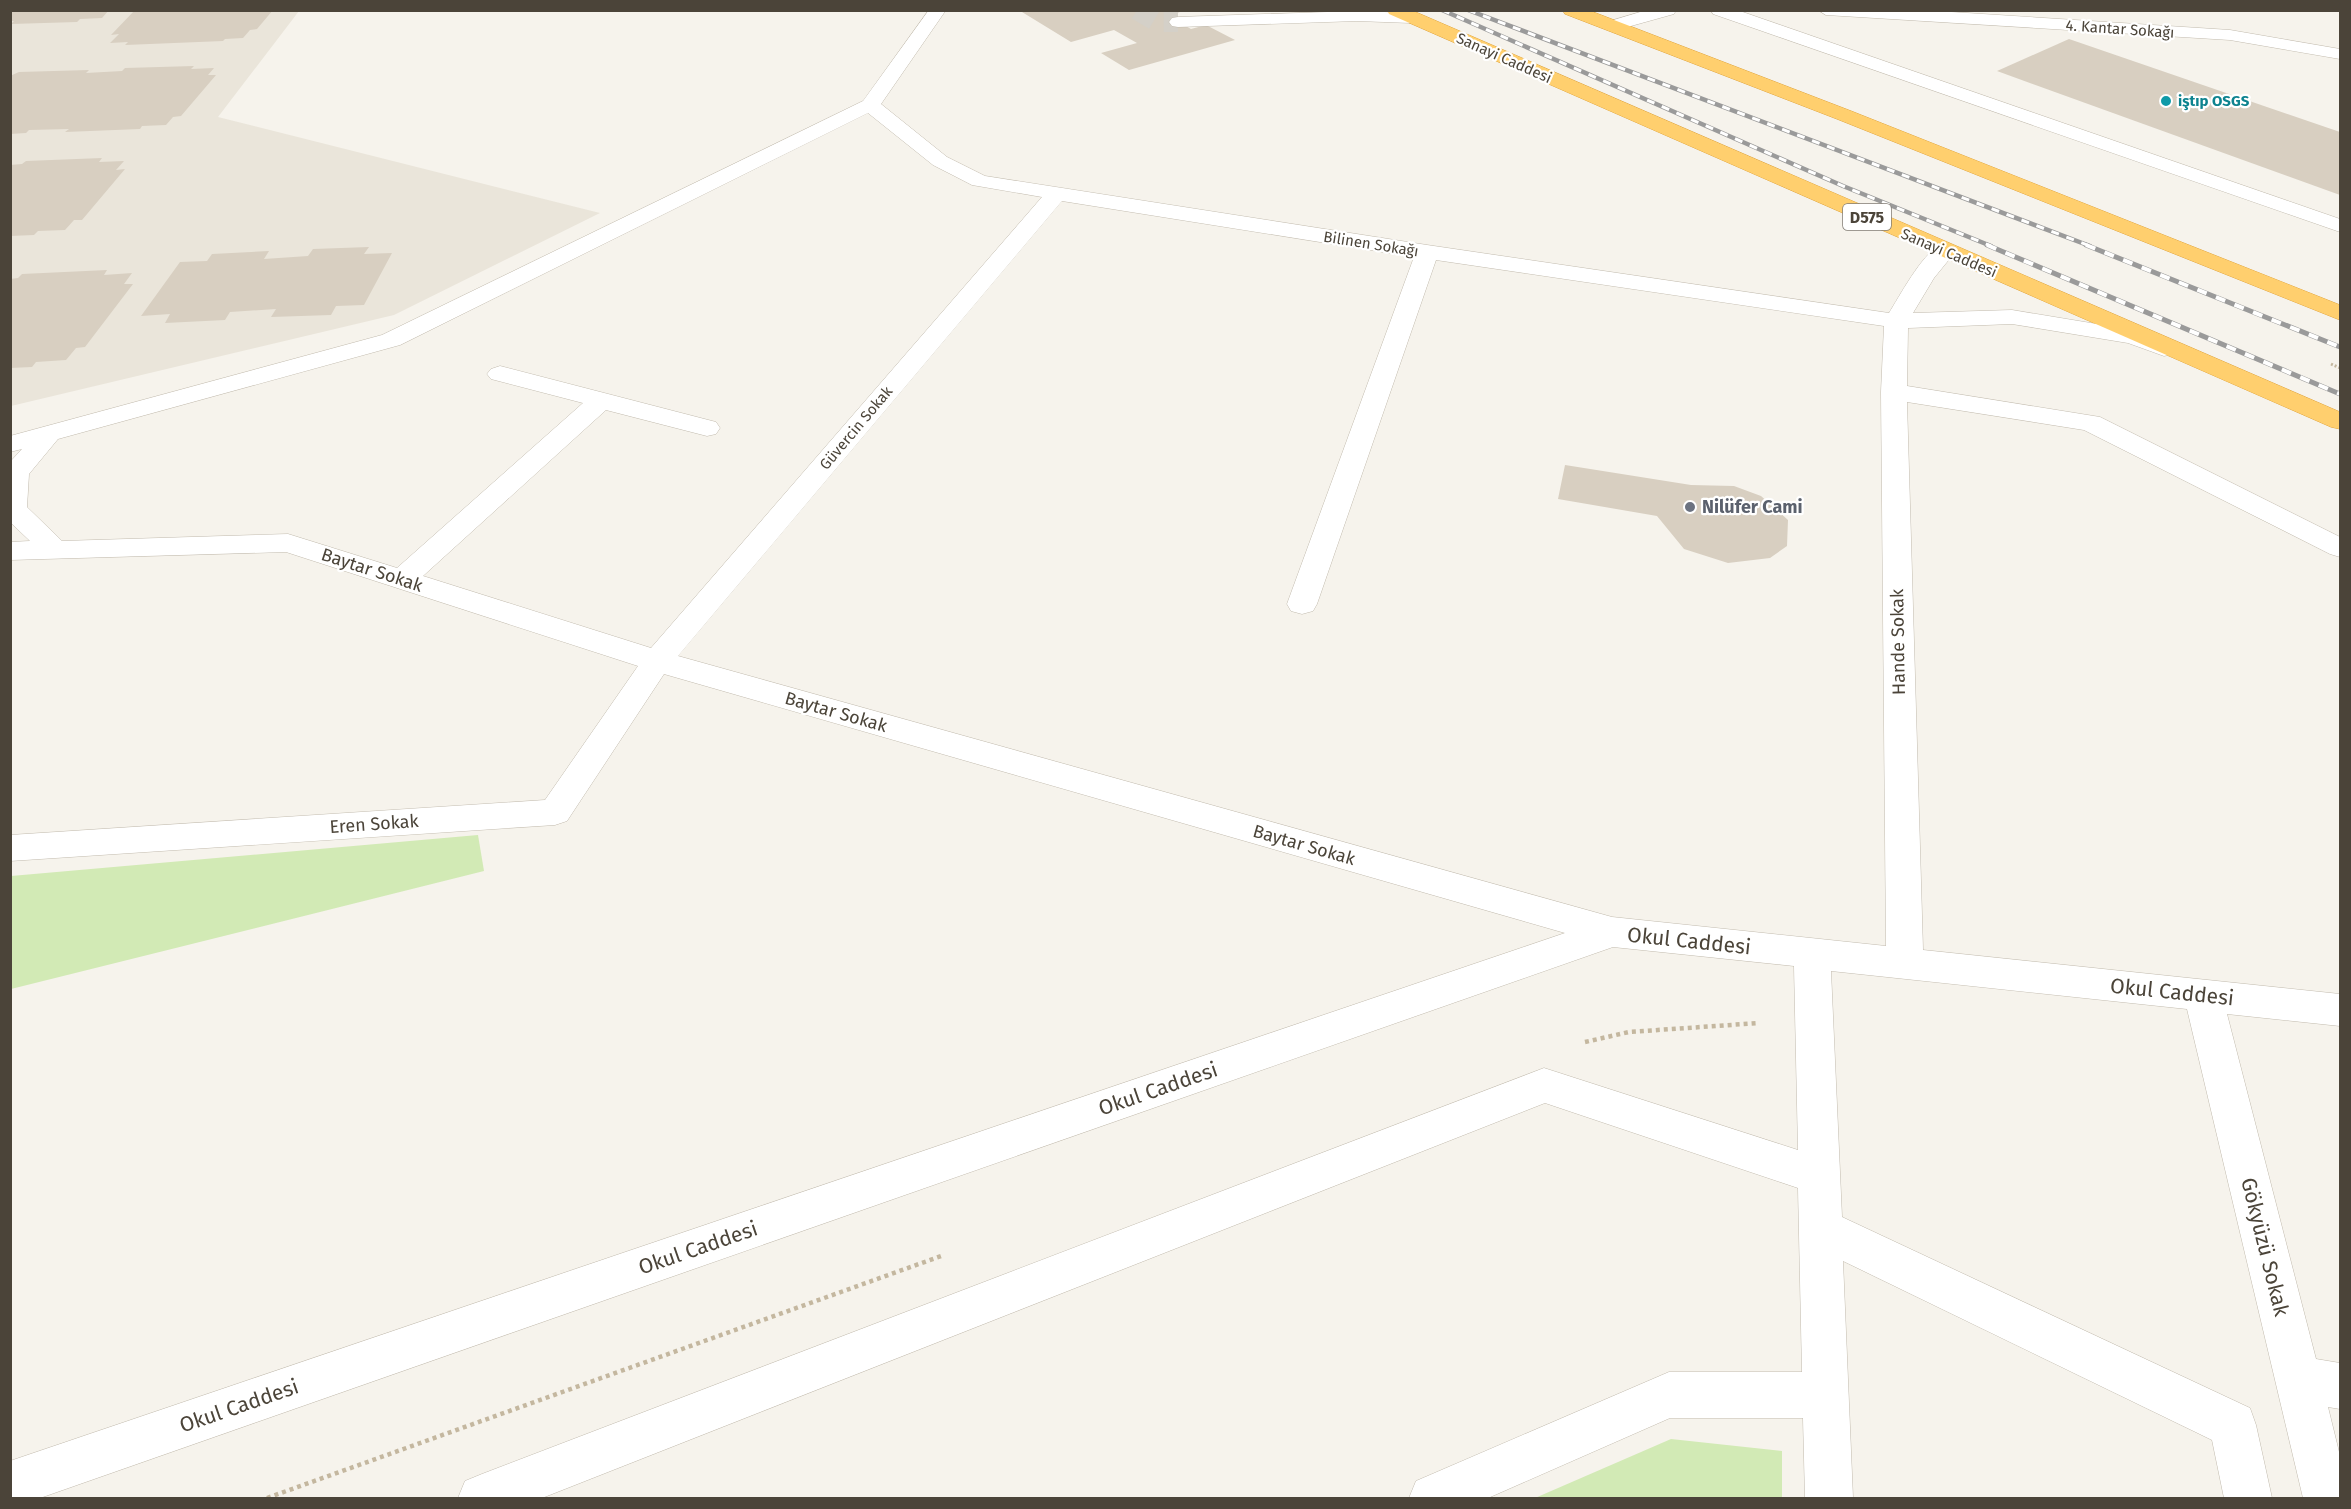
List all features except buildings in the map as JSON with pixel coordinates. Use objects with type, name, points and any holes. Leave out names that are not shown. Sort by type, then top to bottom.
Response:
[{"type":"highway","points":[[1571,10],[1844,115],[2340,313]]},
{"type":"highway","name":"Sanayi Caddesi","points":[[1403,14],[1945,251],[2340,420]]},
{"type":"street","points":[[10,444],[47,436],[391,340],[870,105],[938,10]]},
{"type":"street","points":[[1613,26],[1668,10]]},
{"type":"street","points":[[1719,10],[2340,226]]},
{"type":"street","name":"4. Kantar Sokağı","points":[[1826,10],[2230,35],[2340,54]]},
{"type":"street","points":[[1178,21],[1403,14]]},
{"type":"street","name":"Bilinen Sokağı","points":[[870,105],[940,161],[979,181],[1055,195],[1427,252],[1896,321],[2012,317],[2133,337],[2245,379]]},
{"type":"street","name":"Güvercin Sokak","points":[[657,661],[1055,195]]},
{"type":"street","points":[[1896,321],[1924,275],[1945,251]]},
{"type":"street","points":[[1302,604],[1427,252]]},
{"type":"street","name":"Hande Sokak","points":[[1896,321],[1894,392],[1905,963]]},
{"type":"street","points":[[500,374],[707,428]]},
{"type":"street","points":[[1894,392],[2091,423],[2340,548]]},
{"type":"street","points":[[402,579],[602,400]]},
{"type":"street","points":[[47,436],[16,473],[13,509],[56,551]]},
{"type":"street","name":"Baytar Sokak","points":[[10,551],[288,543],[657,661],[1612,932]]},
{"type":"street","name":"Eren Sokak","points":[[10,848],[555,812],[657,661]]},
{"type":"street","name":"Okul Caddesi","points":[[10,1485],[1612,932],[2340,1010]]},
{"type":"street","points":[[1812,954],[1829,1498]]},
{"type":"street","name":"Gökyüzü Sokak","points":[[2203,995],[2319,1383],[2327,1498]]},
{"type":"street","points":[[482,1498],[1544,1085],[1818,1176]]},
{"type":"street","points":[[1820,1228],[2233,1425],[2248,1498]]},
{"type":"street","points":[[1433,1498],[1669,1395],[1825,1395]]},
{"type":"path","points":[[2331,364],[2340,368]]},
{"type":"shaded area","points":[[10,11],[299,11],[218,117],[600,213],[394,315],[11,406]]},
{"type":"green space","points":[[478,835],[484,871],[11,989],[11,876]]},
{"type":"green space","points":[[1671,1439],[1782,1451],[1782,1498],[1535,1498]]},
{"type":"tunnel","points":[[1137,10],[1157,22],[1178,22]]},
{"type":"railway","points":[[1442,10],[1843,186],[1991,246]]},
{"type":"railway","points":[[1468,10],[2090,246]]},
{"type":"railway","points":[[1987,245],[2340,394]]},
{"type":"railway","points":[[2086,245],[2340,347]]},
{"type":"place","name":"iştıp OSGS","points":[[2166,101]]},
{"type":"place","name":"Nilüfer Cami","points":[[1690,507]]}]
